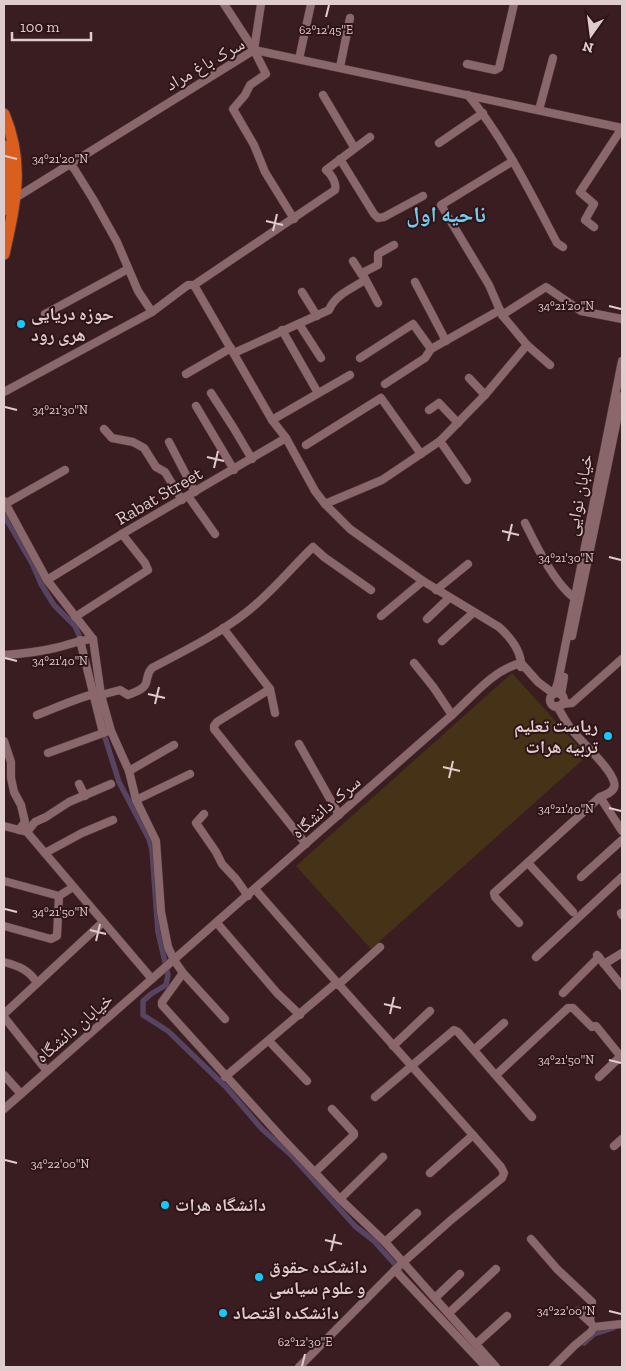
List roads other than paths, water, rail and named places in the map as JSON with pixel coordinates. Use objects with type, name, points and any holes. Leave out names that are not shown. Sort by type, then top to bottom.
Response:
[{"type":"highway","points":[[4,114],[16,163],[16,198],[4,254]]},
{"type":"highway","points":[[4,146],[7,188],[4,206]]},
{"type":"street","points":[[224,4],[254,50],[266,74],[250,85],[245,95],[233,109],[254,145],[265,172],[294,219]]},
{"type":"street","points":[[254,50],[261,4]]},
{"type":"street","points":[[299,59],[311,4]]},
{"type":"street","points":[[467,64],[495,70],[499,68],[514,4]]},
{"type":"street","points":[[340,67],[350,18]]},
{"type":"street","name":"سرک باغ مراد","points":[[4,206],[254,50],[622,128]]},
{"type":"street","points":[[539,110],[553,58]]},
{"type":"street","points":[[323,95],[354,147]]},
{"type":"street","points":[[468,95],[483,113],[513,161],[557,242],[563,247]]},
{"type":"street","points":[[439,143],[483,113]]},
{"type":"street","points":[[594,227],[585,220],[594,204],[580,192],[622,128]]},
{"type":"street","points":[[4,392],[152,312],[188,285],[194,285],[294,219],[335,190],[336,186],[326,170],[354,147],[370,137]]},
{"type":"street","points":[[340,159],[378,218],[384,217],[423,196]]},
{"type":"street","points":[[513,161],[441,205],[489,285],[500,312],[527,346],[550,365]]},
{"type":"street","points":[[70,164],[93,199],[117,242],[138,291],[152,312]]},
{"type":"street","points":[[363,278],[363,272],[378,265],[378,254],[394,244]]},
{"type":"street","points":[[353,261],[378,303]]},
{"type":"street","points":[[45,314],[128,269]]},
{"type":"street","points":[[186,374],[232,350],[299,324],[329,310],[332,302],[363,278]]},
{"type":"street","points":[[415,282],[446,341]]},
{"type":"street","points":[[194,285],[272,420],[286,438],[324,504],[350,529],[423,582],[507,634],[520,656],[521,666],[538,682],[563,699],[559,705]]},
{"type":"street","points":[[385,384],[425,358],[431,349],[546,287],[581,311],[622,319]]},
{"type":"street","points":[[302,292],[317,316]]},
{"type":"street","points":[[299,324],[321,358]]},
{"type":"street","points":[[360,358],[413,324],[431,349]]},
{"type":"street","points":[[282,330],[318,393]]},
{"type":"street","points":[[324,504],[382,480],[440,441],[485,395],[527,346]]},
{"type":"street","name":"خیابان نوایی","points":[[555,695],[622,362]]},
{"type":"street","points":[[272,420],[350,375]]},
{"type":"street","points":[[469,378],[485,395]]},
{"type":"street","points":[[211,393],[234,427],[252,459]]},
{"type":"street","name":"خیابان نوایی","points":[[555,695],[622,396]]},
{"type":"street","points":[[306,445],[381,398],[421,454]]},
{"type":"street","points":[[429,410],[439,403],[458,423]]},
{"type":"street","points":[[196,406],[234,470]]},
{"type":"street","points":[[104,429],[112,438],[134,442],[144,448],[156,467],[165,472],[215,534]]},
{"type":"street","name":"Rabat Street","points":[[47,580],[286,438]]},
{"type":"street","points":[[440,441],[468,480]]},
{"type":"street","points":[[169,442],[195,492]]},
{"type":"street","points":[[65,470],[5,503],[47,580],[93,639],[98,695]]},
{"type":"street","points":[[525,523],[537,547],[560,582],[574,598]]},
{"type":"street","points":[[75,617],[148,570],[145,563],[122,534]]},
{"type":"street","points":[[37,715],[67,704],[72,700],[120,690],[128,695],[142,688],[146,685],[147,673],[152,668],[223,628],[247,612],[268,594],[313,547],[371,590]]},
{"type":"street","points":[[436,590],[468,564]]},
{"type":"street","points":[[381,616],[423,582]]},
{"type":"street","points":[[427,619],[449,598]]},
{"type":"street","points":[[442,641],[474,612]]},
{"type":"street","points":[[223,628],[270,689],[275,713]]},
{"type":"street","points":[[4,656],[57,648],[80,640],[93,639]]},
{"type":"street","points":[[80,640],[98,695],[107,732],[129,771],[136,800],[156,842],[163,924],[168,947],[169,964],[183,973],[225,1019]]},
{"type":"street","points":[[555,695],[552,704],[572,703],[622,659]]},
{"type":"street","points":[[414,663],[452,715]]},
{"type":"street","name":"سرک دانشگاه","points":[[169,964],[498,673],[508,666],[521,666]]},
{"type":"street","points":[[521,666],[555,695]]},
{"type":"street","points":[[538,682],[548,683],[554,681],[559,675]]},
{"type":"street","points":[[270,689],[217,722],[214,729],[306,844]]},
{"type":"street","points":[[519,923],[495,897],[494,893],[600,797],[608,795],[614,789],[614,781],[607,770],[572,729],[559,705]]},
{"type":"street","points":[[48,753],[107,732]]},
{"type":"street","points":[[4,741],[14,792],[21,806],[24,822],[23,831]]},
{"type":"street","points":[[298,744],[339,815]]},
{"type":"street","points":[[129,771],[174,745]]},
{"type":"street","points":[[136,800],[190,774]]},
{"type":"street","points":[[79,784],[85,796]]},
{"type":"street","points":[[23,831],[69,802],[111,784]]},
{"type":"street","points":[[600,797],[622,831]]},
{"type":"street","points":[[204,814],[196,823],[222,864],[248,896]]},
{"type":"street","points":[[45,853],[82,833],[113,820]]},
{"type":"street","points":[[4,826],[23,831],[45,853],[152,979]]},
{"type":"street","points":[[581,877],[622,840]]},
{"type":"street","points":[[528,863],[573,912]]},
{"type":"street","points":[[536,957],[622,878]]},
{"type":"street","points":[[4,881],[59,896]]},
{"type":"street","points":[[59,896],[73,886]]},
{"type":"street","points":[[256,889],[337,984],[501,1167],[504,1173],[502,1178],[450,1220],[399,1266],[299,1367]]},
{"type":"street","points":[[4,926],[51,939],[55,938],[57,936],[59,896]]},
{"type":"street","points":[[47,1071],[4,1015],[103,922]]},
{"type":"street","points":[[217,923],[277,993],[300,1015]]},
{"type":"street","points":[[225,1077],[380,947]]},
{"type":"street","points":[[563,993],[600,958],[622,952]]},
{"type":"street","points":[[600,958],[622,986]]},
{"type":"street","points":[[4,962],[24,968],[37,983]]},
{"type":"street","name":"خیابان دانشگاه","points":[[4,1109],[169,964]]},
{"type":"street","points":[[183,973],[162,1002],[162,1006],[225,1077],[340,1199],[385,1242],[399,1266],[486,1367]]},
{"type":"street","points":[[496,1076],[568,1008],[573,1008],[592,1027],[596,1026],[622,1057],[599,1077]]},
{"type":"street","points":[[393,1046],[430,1011]]},
{"type":"street","points":[[474,1050],[504,1023]]},
{"type":"street","points":[[375,1097],[454,1030],[458,1032],[532,1117]]},
{"type":"street","points":[[269,1041],[307,1081]]},
{"type":"street","points":[[4,1075],[21,1094]]},
{"type":"street","points":[[315,1172],[354,1135],[332,1108]]},
{"type":"street","points":[[430,1173],[473,1135]]},
{"type":"street","points":[[614,1146],[622,1139]]},
{"type":"street","points":[[340,1199],[383,1157]]},
{"type":"street","points":[[385,1242],[418,1213]]},
{"type":"street","points":[[530,1239],[570,1282],[592,1302],[591,1332],[552,1367]]},
{"type":"street","points":[[399,1266],[435,1298],[496,1367]]},
{"type":"street","points":[[449,1313],[496,1270]]},
{"type":"street","points":[[435,1298],[460,1274]]},
{"type":"street","points":[[578,1311],[592,1324],[622,1324]]},
{"type":"street","points":[[476,1344],[507,1316]]},
{"type":"waterway","points":[[4,515],[32,563],[41,584],[54,605],[75,626],[82,642]]},
{"type":"waterway","points":[[103,731],[119,782],[149,839],[152,850],[158,932],[168,975],[166,985],[143,1001],[143,1015],[168,1031],[226,1087],[262,1129],[291,1155],[355,1226],[374,1241],[400,1270]]},
{"type":"waterway","points":[[584,1343],[594,1334],[613,1328]]},
{"type":"place","name":"حوزه دریایی هری رود","points":[[21,324]]},
{"type":"place","name":"ریاست تعلیم تربیه هرات","points":[[608,736]]},
{"type":"place","name":"دانشگاه هرات","points":[[165,1205]]},
{"type":"place","name":"دانشکده حقوق و علوم سیاسی","points":[[259,1277]]},
{"type":"place","name":"دانشکده اقتصاد","points":[[223,1313]]},
{"type":"district","name":"ناحیه اول","points":[[446,214]]}]
